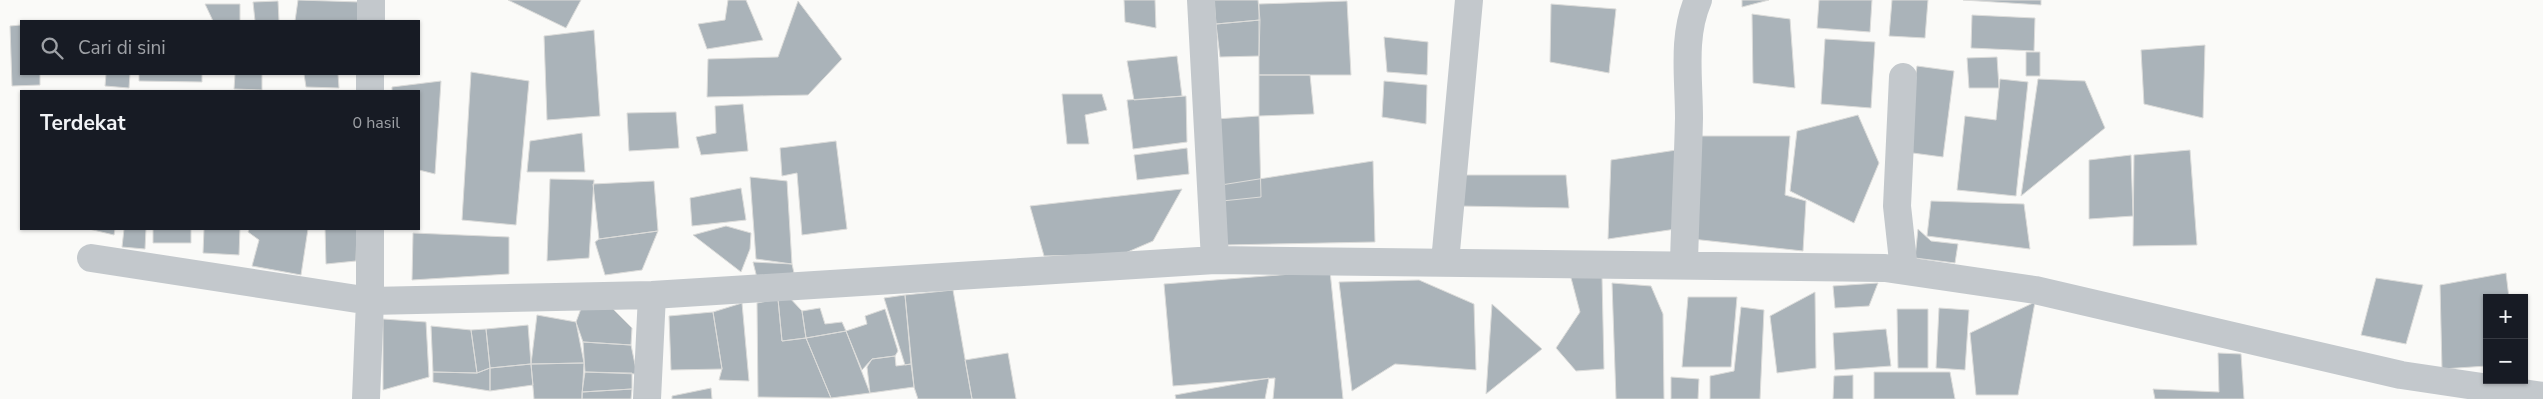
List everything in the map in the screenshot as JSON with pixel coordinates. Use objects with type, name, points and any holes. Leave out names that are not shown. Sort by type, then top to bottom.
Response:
[{"type":"street","points":[[371,0],[371,20]]},
{"type":"street","points":[[1201,0],[1215,260]]},
{"type":"street","points":[[1445,262],[1469,0]]},
{"type":"street","points":[[1684,264],[1689,118],[1688,36],[1692,14],[1698,0]]},
{"type":"street","points":[[370,75],[370,90]]},
{"type":"street","points":[[1903,77],[1898,206],[1904,270]]},
{"type":"street","points":[[366,399],[370,301],[370,230]]},
{"type":"street","points":[[91,258],[370,301],[652,295],[1215,260],[1684,264],[1885,268],[2035,290],[2402,375],[2543,396]]},
{"type":"street","points":[[647,399],[652,295]]},
{"type":"building","points":[[298,0],[360,2],[358,20],[295,20]]},
{"type":"building","points":[[508,0],[581,0],[566,28]]},
{"type":"building","points":[[728,0],[746,0],[763,40],[707,49],[698,24],[725,20]]},
{"type":"building","points":[[1124,0],[1155,0],[1156,28],[1125,22]]},
{"type":"building","points":[[1214,0],[1258,0],[1260,20],[1216,24]]},
{"type":"building","points":[[1742,0],[1769,0],[1742,7]]},
{"type":"building","points":[[1819,0],[1872,0],[1870,32],[1817,28]]},
{"type":"building","points":[[1892,0],[1928,0],[1925,38],[1889,36]]},
{"type":"building","points":[[1963,0],[2041,0],[2041,5]]},
{"type":"building","points":[[278,1],[279,20],[255,20],[253,2]]},
{"type":"building","points":[[798,1],[842,59],[808,95],[707,97],[708,59],[778,57]]},
{"type":"building","points":[[1347,1],[1351,75],[1259,75],[1259,4]]},
{"type":"building","points":[[205,4],[240,4],[240,20],[213,20]]},
{"type":"building","points":[[1551,4],[1616,9],[1609,73],[1550,62]]},
{"type":"building","points":[[1752,14],[1790,19],[1795,88],[1753,83]]},
{"type":"building","points":[[1972,15],[2035,18],[2034,51],[1971,48]]},
{"type":"building","points":[[1260,20],[1259,56],[1220,57],[1216,24]]},
{"type":"building","points":[[20,25],[20,75],[40,75],[40,85],[12,86],[10,26]]},
{"type":"building","points":[[594,30],[600,116],[547,120],[544,36]]},
{"type":"building","points":[[1384,37],[1428,42],[1427,75],[1387,72]]},
{"type":"building","points":[[1825,39],[1875,42],[1871,108],[1821,104]]},
{"type":"building","points":[[2205,45],[2203,118],[2144,104],[2141,50]]},
{"type":"building","points":[[2026,52],[2040,52],[2040,76],[2026,76]]},
{"type":"building","points":[[1177,56],[1182,96],[1134,100],[1127,61]]},
{"type":"building","points":[[1997,57],[1999,88],[1969,88],[1967,58]]},
{"type":"building","points":[[1917,66],[1954,71],[1943,157],[1905,152]]},
{"type":"building","points":[[471,72],[529,81],[516,225],[462,220]]},
{"type":"building","points":[[106,75],[130,75],[129,88],[105,86]]},
{"type":"building","points":[[139,75],[202,75],[202,82],[139,81]]},
{"type":"building","points":[[235,75],[262,75],[262,90],[234,89]]},
{"type":"building","points":[[304,75],[338,75],[339,88],[306,87]]},
{"type":"building","points":[[1259,75],[1310,75],[1314,114],[1259,116]]},
{"type":"building","points":[[2000,79],[2028,82],[2016,196],[1957,190],[1965,116],[1996,120]]},
{"type":"building","points":[[2038,79],[2085,81],[2105,128],[2021,196]]},
{"type":"building","points":[[441,81],[435,174],[420,170],[420,90],[392,90],[392,87]]},
{"type":"building","points":[[1384,81],[1427,85],[1426,124],[1382,117]]},
{"type":"building","points":[[1062,94],[1102,94],[1107,110],[1085,115],[1089,144],[1067,144]]},
{"type":"building","points":[[1186,96],[1187,142],[1133,149],[1127,100]]},
{"type":"building","points":[[743,104],[748,151],[701,155],[696,137],[716,133],[715,106]]},
{"type":"building","points":[[676,112],[679,148],[629,151],[627,113]]},
{"type":"building","points":[[1858,115],[1879,163],[1854,223],[1790,191],[1797,131]]},
{"type":"building","points":[[1259,116],[1261,197],[1222,201],[1216,119]]},
{"type":"building","points":[[582,133],[585,172],[527,172],[530,141]]},
{"type":"building","points":[[1696,136],[1790,136],[1785,195],[1806,201],[1803,251],[1692,239]]},
{"type":"building","points":[[836,141],[847,229],[802,235],[797,173],[782,176],[780,148]]},
{"type":"building","points":[[1187,148],[1189,174],[1137,180],[1134,155]]},
{"type":"building","points":[[1683,149],[1676,229],[1608,239],[1611,160]]},
{"type":"building","points":[[2190,150],[2197,245],[2133,246],[2134,155]]},
{"type":"building","points":[[2131,155],[2133,216],[2089,219],[2089,160]]},
{"type":"building","points":[[1373,161],[1375,242],[1225,245],[1221,185]]},
{"type":"building","points":[[1453,175],[1566,175],[1569,208],[1458,206]]},
{"type":"building","points":[[750,177],[787,181],[792,264],[756,259]]},
{"type":"building","points":[[550,179],[594,180],[589,258],[547,261]]},
{"type":"building","points":[[654,181],[658,231],[599,239],[593,184]]},
{"type":"building","points":[[741,188],[746,220],[692,226],[690,198]]},
{"type":"building","points":[[1182,189],[1153,241],[1123,254],[1044,256],[1030,206]]},
{"type":"building","points":[[1931,201],[2024,204],[2030,249],[1927,236]]},
{"type":"building","points":[[726,226],[751,233],[750,249],[741,272],[693,235]]},
{"type":"building","points":[[1918,229],[1931,241],[1958,244],[1955,263],[1915,258]]},
{"type":"building","points":[[93,230],[115,230],[114,235]]},
{"type":"building","points":[[124,230],[146,230],[145,249],[122,247]]},
{"type":"building","points":[[153,230],[191,230],[191,243],[153,243]]},
{"type":"building","points":[[204,230],[240,230],[239,255],[203,253]]},
{"type":"building","points":[[249,230],[308,230],[301,275],[252,266],[259,240],[248,232]]},
{"type":"building","points":[[325,230],[357,230],[356,261],[326,264]]},
{"type":"building","points":[[658,231],[642,270],[605,275],[595,242],[599,239]]},
{"type":"building","points":[[413,233],[509,237],[509,274],[412,280]]},
{"type":"building","points":[[753,262],[792,264],[794,273],[757,278]]},
{"type":"building","points":[[1330,271],[1343,399],[1273,399],[1275,378],[1173,386],[1164,284]]},
{"type":"building","points":[[2506,273],[2509,294],[2483,294],[2483,366],[2442,369],[2440,285]]},
{"type":"building","points":[[1570,274],[1602,277],[1604,369],[1576,371],[1556,348],[1580,312]]},
{"type":"building","points":[[2376,278],[2423,285],[2406,344],[2361,335]]},
{"type":"building","points":[[1419,280],[1474,304],[1476,370],[1395,364],[1352,391],[1339,282]]},
{"type":"building","points":[[1612,283],[1651,286],[1663,314],[1664,399],[1616,399]]},
{"type":"building","points":[[1878,283],[1869,306],[1835,308],[1833,286]]},
{"type":"building","points":[[953,290],[972,399],[918,399],[914,387],[905,295]]},
{"type":"building","points":[[1815,292],[1816,368],[1777,373],[1770,316]]},
{"type":"building","points":[[787,295],[802,311],[806,338],[782,341],[778,299]]},
{"type":"building","points":[[905,295],[911,364],[905,365],[884,298]]},
{"type":"building","points":[[1688,297],[1737,297],[1731,367],[1682,367]]},
{"type":"building","points":[[778,299],[782,341],[806,338],[831,398],[758,397],[757,303]]},
{"type":"building","points":[[2035,302],[2018,395],[1976,395],[1970,333]]},
{"type":"building","points":[[742,303],[749,381],[719,380],[722,369],[713,312]]},
{"type":"building","points":[[1492,304],[1542,349],[1486,394]]},
{"type":"building","points":[[582,306],[612,308],[632,328],[631,345],[583,342],[576,322]]},
{"type":"building","points":[[1741,307],[1764,310],[1760,399],[1710,399],[1710,376],[1734,371]]},
{"type":"building","points":[[820,308],[825,324],[842,322],[846,331],[806,338],[802,311]]},
{"type":"building","points":[[1939,308],[1969,310],[1965,370],[1936,368]]},
{"type":"building","points":[[885,309],[898,351],[895,356],[872,359],[862,370],[846,331],[867,324],[865,316]]},
{"type":"building","points":[[1897,309],[1928,309],[1928,368],[1898,368]]},
{"type":"building","points":[[713,312],[722,369],[671,370],[669,316]]},
{"type":"building","points":[[537,315],[576,322],[584,363],[531,364]]},
{"type":"building","points":[[383,319],[426,322],[429,377],[383,390]]},
{"type":"building","points":[[528,325],[531,364],[490,368],[486,329]]},
{"type":"building","points":[[431,326],[471,330],[477,373],[433,372]]},
{"type":"building","points":[[486,329],[490,368],[477,373],[471,330]]},
{"type":"building","points":[[1886,329],[1891,366],[1835,370],[1833,333]]},
{"type":"building","points":[[846,331],[870,393],[831,398],[806,338]]},
{"type":"building","points":[[583,342],[631,345],[637,374],[585,372]]},
{"type":"building","points":[[1008,353],[1016,399],[972,399],[965,360]]},
{"type":"building","points":[[2218,353],[2241,354],[2244,399],[2155,399],[2153,389],[2219,392]]},
{"type":"building","points":[[895,356],[896,366],[911,364],[914,387],[870,393],[867,367],[872,359]]},
{"type":"building","points":[[584,363],[582,399],[534,399],[531,364]]},
{"type":"building","points":[[531,364],[533,385],[490,391],[490,368]]},
{"type":"building","points":[[490,368],[490,391],[433,382],[433,372],[477,373]]},
{"type":"building","points":[[585,372],[632,373],[632,389],[582,392]]},
{"type":"building","points":[[1874,372],[1950,372],[1955,399],[1874,399]]},
{"type":"building","points":[[1853,375],[1853,399],[1833,399],[1834,376]]},
{"type":"building","points":[[1671,377],[1699,379],[1698,399],[1671,399]]},
{"type":"building","points":[[1269,378],[1265,399],[1176,399],[1175,395]]},
{"type":"building","points":[[711,388],[712,399],[672,399],[672,396]]},
{"type":"building","points":[[632,389],[631,399],[582,399],[582,392]]}]
